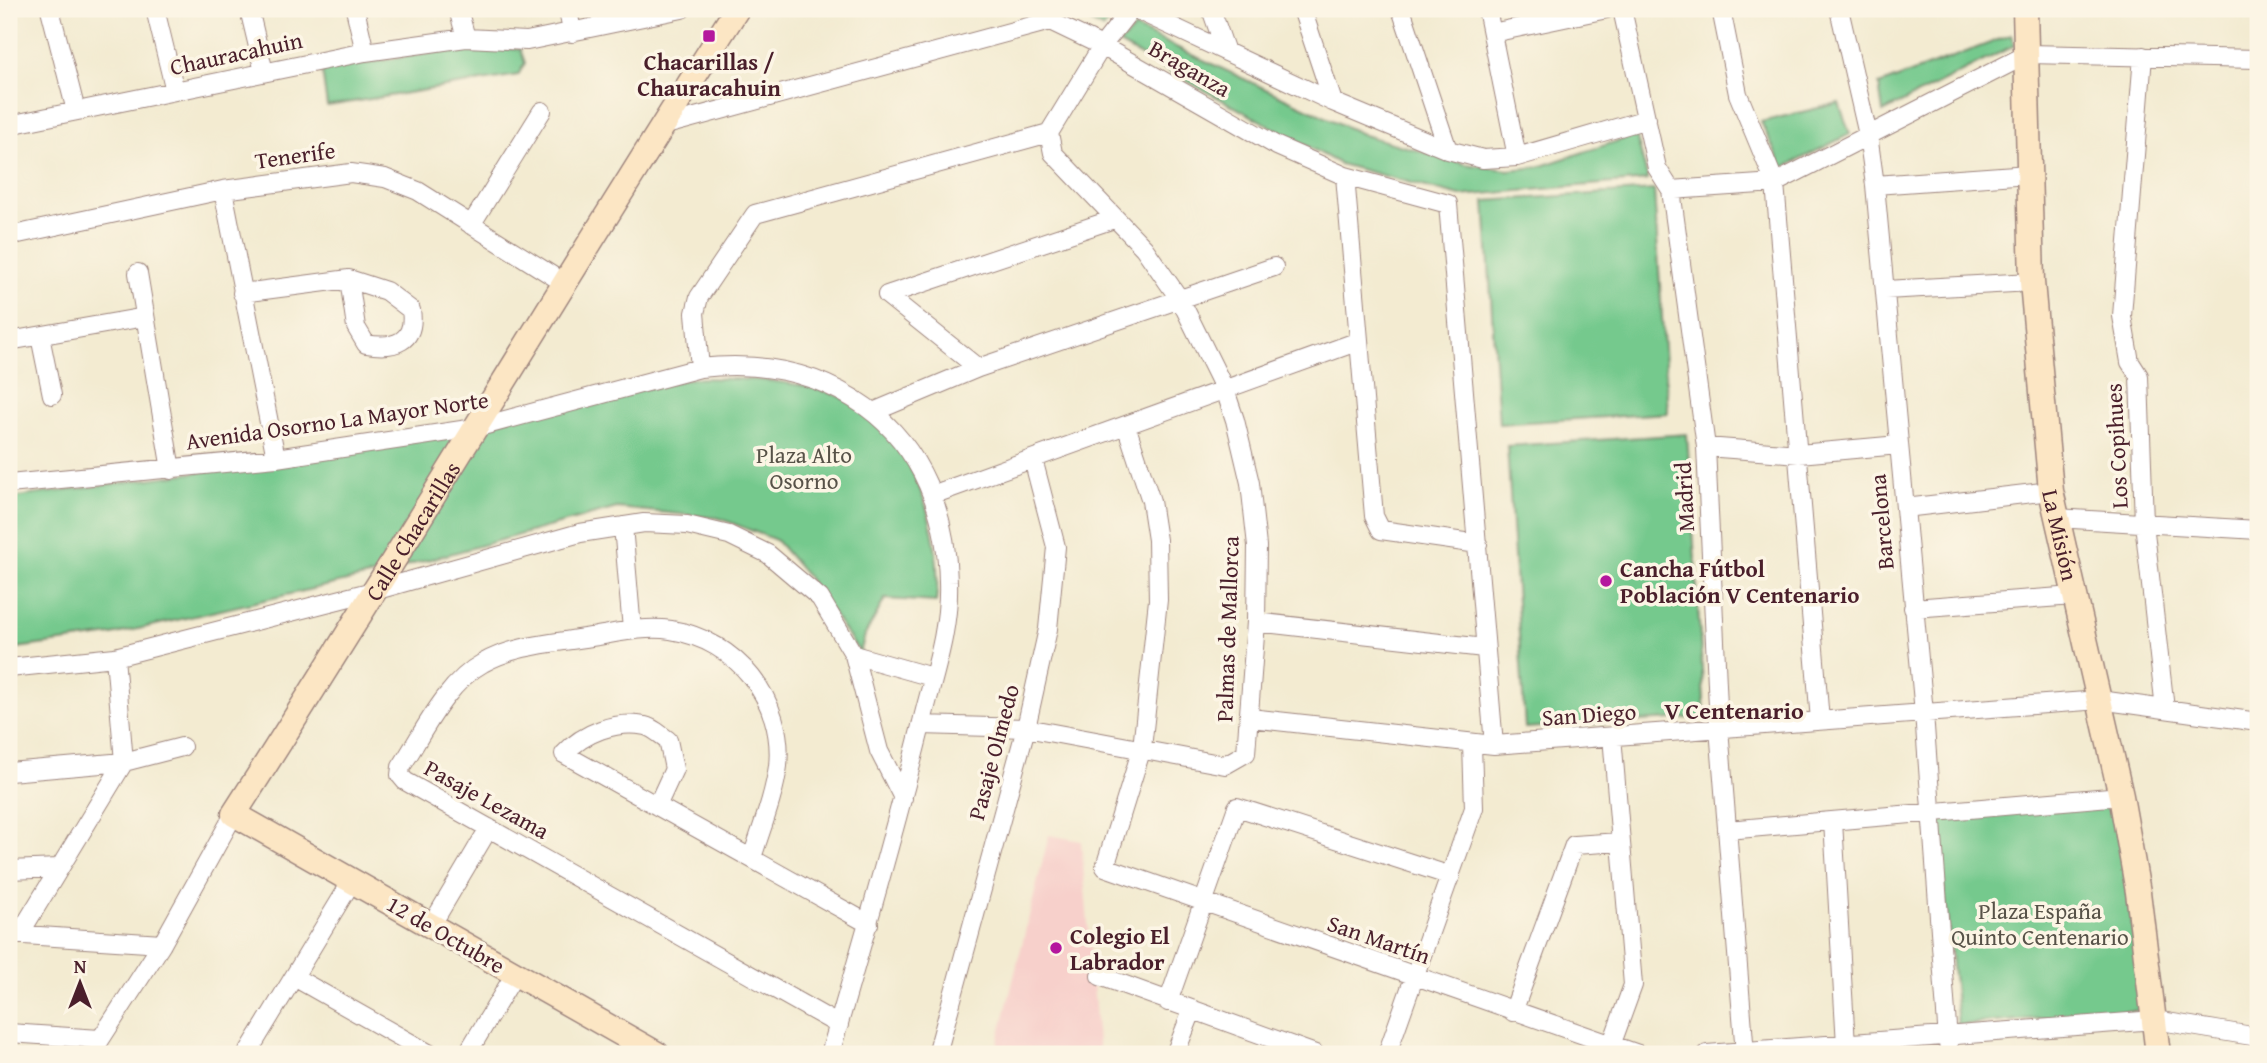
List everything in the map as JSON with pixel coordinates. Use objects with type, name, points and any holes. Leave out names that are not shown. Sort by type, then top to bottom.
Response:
[{"type":"street","points":[[50,9],[76,111]]},
{"type":"street","points":[[155,9],[175,91]]},
{"type":"street","points":[[249,9],[264,72]]},
{"type":"street","points":[[355,9],[365,52]]},
{"type":"street","points":[[458,9],[466,38]]},
{"type":"street","points":[[568,9],[572,33]]},
{"type":"street","name":"Chauracahuin","points":[[9,125],[365,52],[466,38],[527,41],[572,33],[651,13],[682,9]]},
{"type":"street","name":"Calle Chacarillas","points":[[96,1046],[162,944],[234,814],[377,590],[564,282],[737,9]]},
{"type":"street","points":[[700,368],[695,313],[699,297],[749,217],[762,210],[1049,133],[1102,46],[1133,9],[1333,102],[1448,150],[1483,159],[1517,157],[1647,119]]},
{"type":"street","points":[[1211,9],[1226,52]]},
{"type":"street","points":[[1302,9],[1333,102]]},
{"type":"street","points":[[1401,9],[1448,150]]},
{"type":"street","points":[[1487,9],[1517,157]]},
{"type":"street","points":[[1492,33],[1607,9]]},
{"type":"street","points":[[1622,9],[1657,168],[1671,190],[1775,183],[2028,54],[2258,59]]},
{"type":"street","points":[[1721,9],[1738,94],[1775,183],[1820,721]]},
{"type":"street","name":"Barcelona","points":[[1839,9],[1868,135],[1875,185],[1924,713],[1949,1054]]},
{"type":"street","name":"La Misión","points":[[2025,9],[2032,282],[2051,491],[2121,796],[2158,1054]]},
{"type":"street","name":"Braganza","points":[[662,126],[1041,22],[1059,24],[1102,46],[1277,146],[1345,176],[1448,204],[1478,544]]},
{"type":"street","name":"Los Copihues","points":[[2143,56],[2122,316],[2130,362],[2139,376],[2144,523],[2165,709]]},
{"type":"street","points":[[471,225],[542,111]]},
{"type":"street","name":"Palmas de Mallorca","points":[[921,725],[1026,728],[1225,765],[1246,753],[1256,622],[1254,514],[1243,451],[1225,390],[1181,301],[1144,248],[1053,153],[1049,133]]},
{"type":"street","name":"Tenerife","points":[[9,236],[223,190],[333,173],[368,174],[418,191],[564,282]]},
{"type":"street","points":[[1875,185],[2029,174]]},
{"type":"street","points":[[1345,176],[1374,516],[1381,530],[1478,544],[1494,745]]},
{"type":"street","points":[[223,190],[275,458]]},
{"type":"street","name":"Madrid","points":[[1671,190],[1706,447],[1719,728],[1745,1053]]},
{"type":"street","points":[[978,368],[887,295],[1114,219]]},
{"type":"street","points":[[873,412],[978,368],[1181,301],[1274,267]]},
{"type":"street","points":[[138,272],[171,470]]},
{"type":"street","points":[[242,293],[349,279]]},
{"type":"street","points":[[1885,290],[2032,282]]},
{"type":"street","points":[[9,341],[145,317]]},
{"type":"street","points":[[40,336],[52,395]]},
{"type":"street","points":[[932,495],[1359,341]]},
{"type":"street","name":"Avenida Osorno La Mayor Norte","points":[[9,484],[275,458],[475,428],[700,368],[744,365],[787,371],[825,383],[873,412],[912,453],[932,495],[944,539],[948,584],[945,631],[869,924],[830,1054]]},
{"type":"street","points":[[1126,425],[1150,501],[1157,540],[1158,600],[1142,748]]},
{"type":"street","points":[[1706,447],[1799,454],[1899,445]]},
{"type":"street","name":"Pasaje Olmedo","points":[[937,1054],[1026,728],[1048,629],[1056,547],[1033,459]]},
{"type":"street","points":[[1905,508],[2051,491]]},
{"type":"street","points":[[2056,518],[2258,530]]},
{"type":"street","points":[[9,668],[115,657],[377,590],[580,533],[666,523],[709,529],[768,554],[820,597],[854,655],[879,751],[903,798]]},
{"type":"street","points":[[623,526],[632,630]]},
{"type":"street","points":[[1913,608],[2074,596]]},
{"type":"street","points":[[1256,622],[1485,648]]},
{"type":"street","name":"Pasaje Lezama","points":[[752,858],[778,765],[777,732],[767,700],[749,672],[736,659],[704,639],[668,629],[632,630],[528,647],[482,663],[454,688],[401,766],[400,775],[405,781],[839,1025]]},
{"type":"street","points":[[854,655],[932,677]]},
{"type":"street","points":[[14,934],[59,868],[124,762],[115,657]]},
{"type":"street","name":"San Diego","points":[[1250,718],[1494,745],[2100,700],[2258,722]]},
{"type":"street","points":[[657,806],[674,769],[668,740],[646,726],[601,729],[577,740],[564,754],[657,806],[752,858],[869,924]]},
{"type":"street","points":[[1609,1050],[1633,985],[1612,736]]},
{"type":"street","points":[[1387,1054],[1474,808],[1472,744]]},
{"type":"street","points":[[9,772],[124,762],[182,747]]},
{"type":"street","name":"San Martín","points":[[1142,748],[1105,867],[1513,1012],[1609,1050],[1638,1054]]},
{"type":"street","points":[[1727,830],[2121,796]]},
{"type":"street","points":[[1168,1002],[1237,807],[1451,876]]},
{"type":"street","name":"12 de Octubre","points":[[234,814],[657,1054]]},
{"type":"street","points":[[1833,821],[1846,1045]]},
{"type":"street","points":[[431,926],[489,828]]},
{"type":"street","points":[[1513,1012],[1574,845],[1620,842]]},
{"type":"street","points":[[9,870],[59,868]]},
{"type":"street","points":[[247,1054],[352,881]]},
{"type":"street","points":[[14,934],[162,944]]},
{"type":"street","points":[[467,1054],[515,974]]},
{"type":"street","points":[[1100,976],[1192,1011],[1280,1049],[1315,1054]]},
{"type":"street","points":[[294,977],[430,1054]]},
{"type":"street","points":[[1175,1054],[1192,1011]]},
{"type":"street","points":[[1707,1054],[2155,1020],[2258,1037]]},
{"type":"street","points":[[9,1033],[96,1046]]},
{"type":"shaded area","name":"Colegio El Labrador","points":[[1049,835],[1081,841],[1099,1054],[995,1054]]},
{"type":"green space","points":[[1069,9],[1116,9],[1118,10],[1103,29]]},
{"type":"green space","points":[[1135,28],[1364,135],[1465,164],[1508,170],[1538,167],[1636,135],[1648,180],[1460,196],[1340,164],[1119,44]]},
{"type":"green space","points":[[2011,35],[2015,45],[1883,112],[1879,85]]},
{"type":"green space","points":[[461,48],[520,49],[525,63],[518,75],[327,106],[322,70]]},
{"type":"green space","points":[[1839,103],[1850,134],[1783,168],[1761,122]]},
{"type":"green space","points":[[1654,190],[1668,413],[1499,424],[1485,201]]},
{"type":"green space","name":"Plaza Alto Osorno","points":[[694,378],[769,381],[805,386],[841,397],[866,412],[887,432],[918,485],[935,545],[936,602],[885,599],[865,635],[860,653],[805,574],[776,540],[719,518],[617,508],[373,575],[112,635],[9,649],[9,498],[264,463]]},
{"type":"green space","name":"Cancha Fútbol Población V Centenario","points":[[1687,434],[1705,717],[1525,728],[1507,446]]},
{"type":"green space","name":"Plaza España Quinto Centenario","points":[[2115,802],[2144,1010],[1958,1025],[1937,816]]},
{"type":"place","name":"Chacarillas / Chauracahuin","points":[[709,36]]},
{"type":"place","name":"Cancha Fútbol Población V Centenario","points":[[1606,581]]},
{"type":"place","name":"Colegio El Labrador","points":[[1056,948]]},
{"type":"district","name":"V Centenario","points":[[1734,710]]}]
